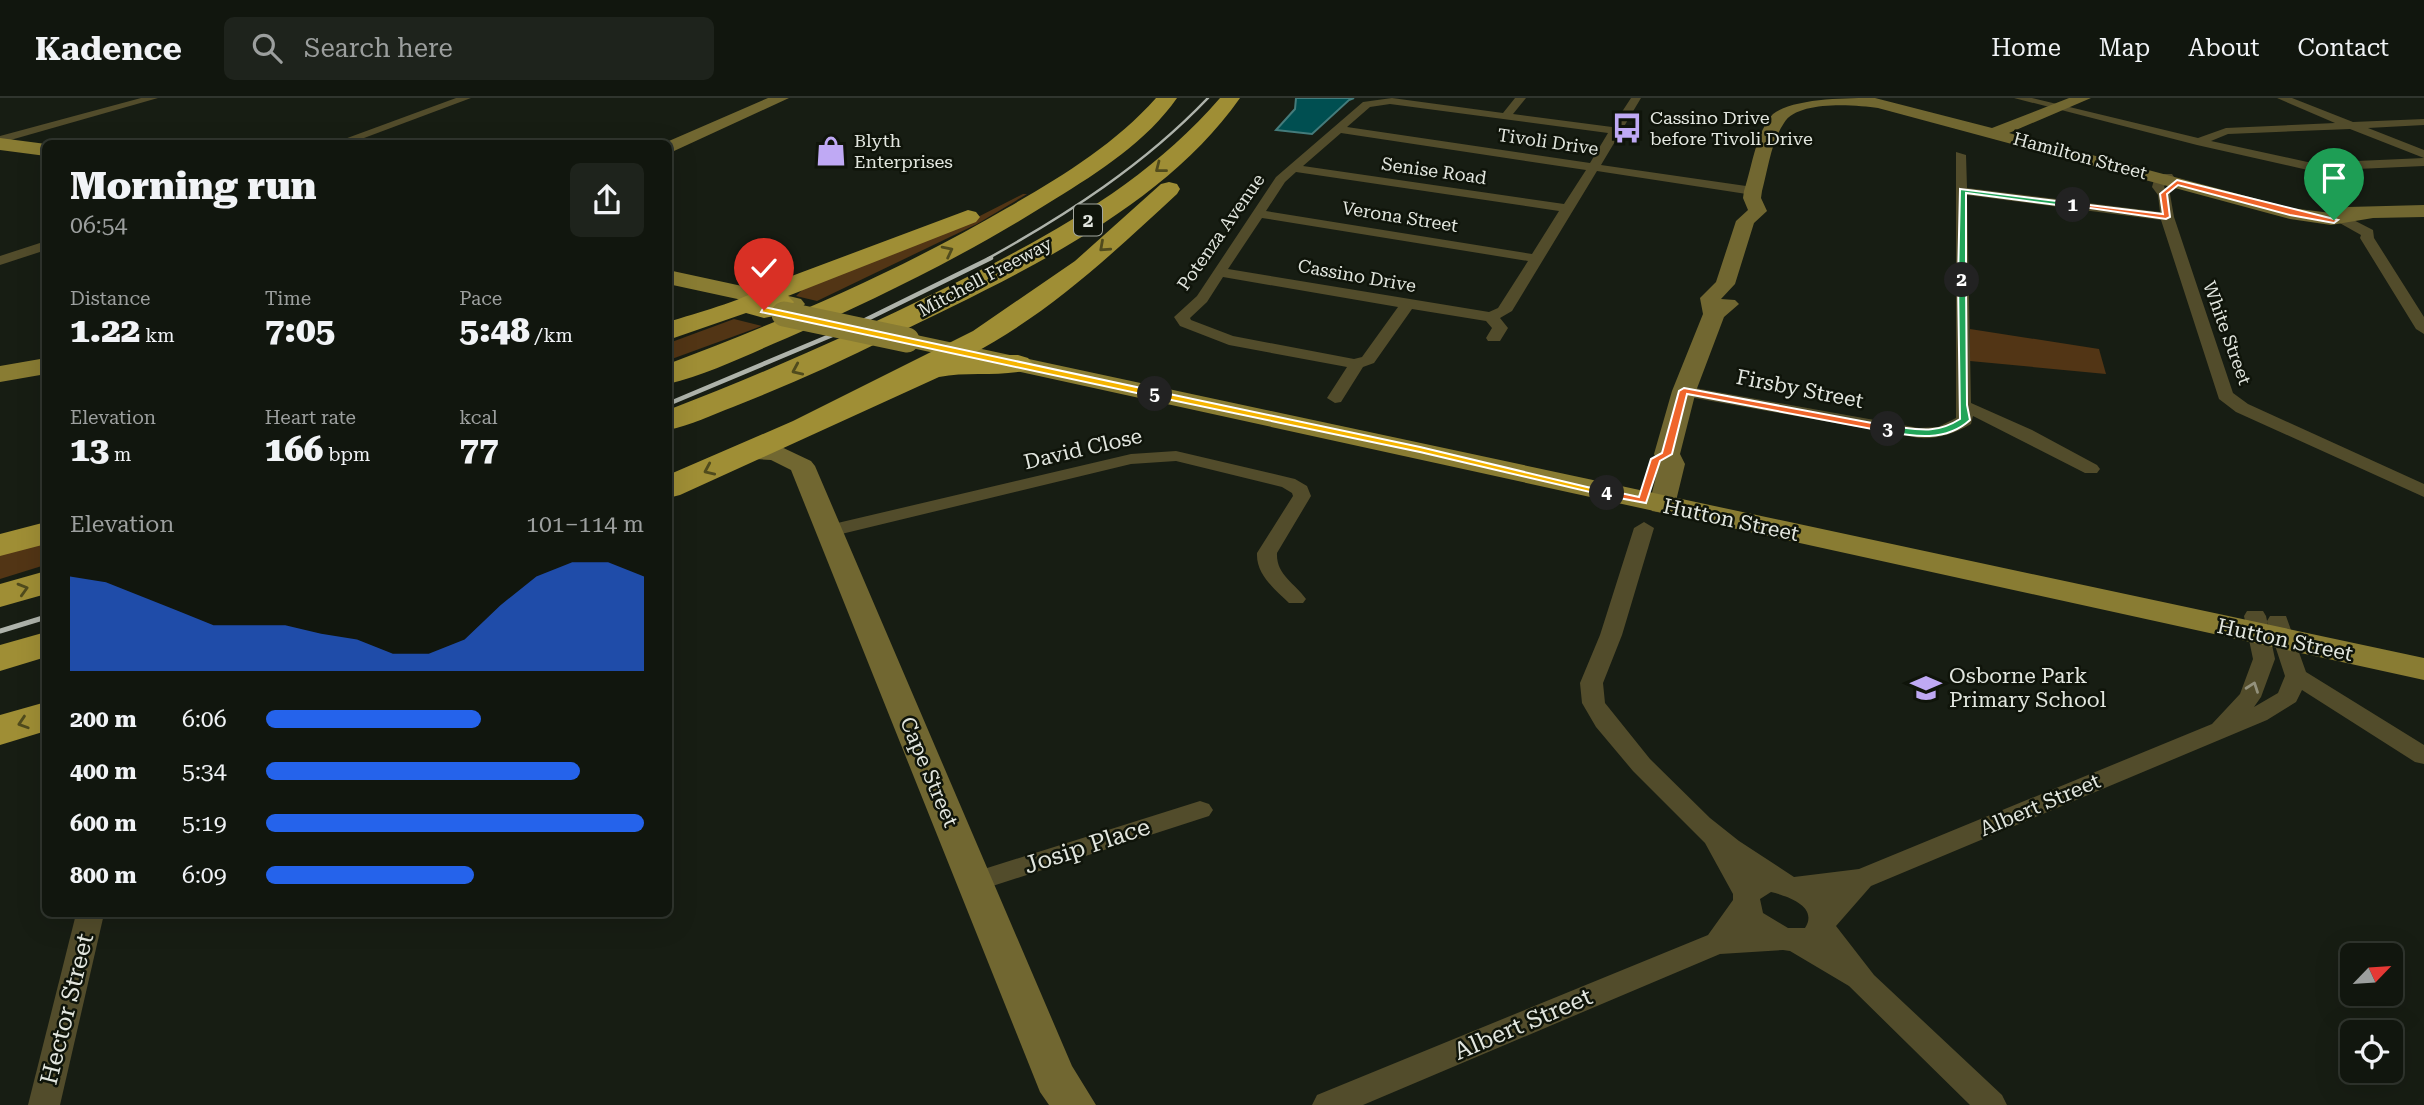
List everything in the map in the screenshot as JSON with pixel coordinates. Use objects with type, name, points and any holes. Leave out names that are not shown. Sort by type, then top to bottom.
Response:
[{"type":"highway","points":[[691,290],[774,284],[820,273],[975,214],[1016,195],[1099,147],[1162,98]]},
{"type":"highway","name":"Mitchell Freeway","points":[[672,374],[822,312],[957,246],[1078,175],[1136,131],[1167,98]]},
{"type":"highway","points":[[899,382],[942,344],[1032,305],[1084,266],[1183,177],[1208,142],[1228,101]]},
{"type":"highway","name":"Mitchell Freeway","points":[[672,419],[836,352],[1074,230],[1177,155],[1228,101]]},
{"type":"highway","points":[[672,331],[764,304],[820,273]]},
{"type":"highway","points":[[672,330],[701,309],[702,304],[691,290]]},
{"type":"highway","points":[[672,486],[750,453],[899,382],[946,366],[1023,358],[1011,339],[1010,332],[1032,311],[1032,305]]},
{"type":"highway","points":[[0,545],[42,534]]},
{"type":"highway","points":[[0,596],[42,583]]},
{"type":"highway","points":[[0,658],[42,644]]},
{"type":"highway","points":[[0,730],[42,717]]},
{"type":"main road","points":[[3,142],[30,150],[42,150]]},
{"type":"main road","name":"Hutton Street","points":[[672,279],[691,290],[942,344],[1023,358],[1652,503],[2269,628],[2424,652]]},
{"type":"main road","points":[[0,374],[42,367]]},
{"type":"main road","name":"Hutton Street","points":[[2269,628],[2424,670]]},
{"type":"street","points":[[3,142],[153,98]]},
{"type":"street","points":[[347,140],[466,98]]},
{"type":"street","points":[[672,145],[781,98]]},
{"type":"street","points":[[1506,116],[1521,98]]},
{"type":"street","points":[[1494,338],[1500,328],[1491,317],[1504,311],[1636,98]]},
{"type":"street","points":[[2019,98],[2312,167],[2424,162]]},
{"type":"street","points":[[1996,133],[2084,98]]},
{"type":"street","points":[[2282,98],[2424,154]]},
{"type":"street","name":"Hamilton Street","points":[[1714,836],[1756,924],[1807,932],[1818,903],[1714,836],[1642,766],[1609,728],[1592,701],[1590,691],[1611,636],[1652,503],[1656,459],[1667,454],[1684,391],[1714,314],[1730,302],[1725,284],[1745,221],[1758,211],[1753,195],[1778,118],[1782,113],[1808,103],[1849,99],[1926,114],[2290,212],[2335,216],[2424,211]]},
{"type":"street","name":"Potenza Avenue","points":[[1355,364],[1229,340],[1185,323],[1182,317],[1202,299],[1217,272],[1280,180],[1367,104],[1377,101],[1401,100],[1617,131]]},
{"type":"street","points":[[2197,142],[2226,131],[2424,122]]},
{"type":"street","name":"Tivoli Drive","points":[[1338,129],[1595,167],[1753,195]]},
{"type":"street","points":[[1960,155],[1963,405],[2026,434],[2091,469]]},
{"type":"street","name":"Senise Road","points":[[1294,168],[1569,209]]},
{"type":"street","name":"White Street","points":[[2171,182],[2166,217],[2225,395],[2242,408],[2424,491]]},
{"type":"street","points":[[1962,191],[2166,217]]},
{"type":"street","name":"Verona Street","points":[[1256,213],[1538,259]]},
{"type":"street","points":[[2335,216],[2367,238],[2424,329]]},
{"type":"street","points":[[0,261],[42,246]]},
{"type":"street","name":"Cassino Drive","points":[[1217,272],[1491,317]]},
{"type":"street","points":[[1335,398],[1355,369],[1355,364],[1368,359],[1408,304]]},
{"type":"street","name":"Firsby Street","points":[[1684,391],[1900,431],[1930,434],[1949,431],[1965,420],[1963,405]]},
{"type":"street","name":"Cape Street","points":[[804,428],[800,440],[807,456],[802,466],[1063,1096]]},
{"type":"street","points":[[750,453],[775,452],[802,466]]},
{"type":"street","name":"David Close","points":[[829,531],[1131,459],[1175,456],[1288,484],[1300,490],[1302,496],[1267,553],[1265,561],[1268,570],[1296,599]]},
{"type":"street","points":[[2269,628],[2292,687],[2310,700],[2398,740],[2424,756]]},
{"type":"street","name":"Albert Street","points":[[2218,730],[2250,697],[2264,659],[2269,628]]},
{"type":"street","name":"Albert Street","points":[[1746,899],[1759,884],[1791,886],[1862,879],[2259,714],[2292,687]]},
{"type":"street","name":"Josip Place","points":[[974,882],[1200,810]]},
{"type":"street","name":"Albert Street","points":[[1328,1105],[1717,943],[1807,932],[1862,879]]},
{"type":"street","points":[[1717,943],[1746,899]]},
{"type":"street","name":"Hector Street","points":[[44,1105],[89,917]]},
{"type":"street","points":[[1807,932],[1992,1105]]},
{"type":"shaded area","points":[[1027,194],[977,224],[817,301],[796,296],[805,287],[968,222]]},
{"type":"shaded area","points":[[734,319],[762,326],[672,359],[672,342]]},
{"type":"shaded area","points":[[1970,329],[2099,349],[2106,374],[1970,361]]},
{"type":"shaded area","points":[[42,542],[42,566],[0,579],[0,553]]},
{"type":"water","points":[[1296,98],[1354,98],[1312,134],[1276,130],[1295,109]]},
{"type":"railway","points":[[987,259],[1104,187],[1158,145],[1208,98]]},
{"type":"railway","points":[[672,402],[849,328],[991,258]]},
{"type":"railway","points":[[0,631],[42,618]]},
{"type":"place","name":"Cassino Drive before Tivoli Drive","points":[[1627,128]]},
{"type":"place","name":"Blyth Enterprises","points":[[831,151]]},
{"type":"place","name":"Osborne Park Primary School","points":[[1926,688]]},
{"type":"route","points":[[764,310],[1420,450],[1642,501],[1656,459],[1667,454],[1684,391],[1900,431],[1930,434],[1949,431],[1965,420],[1962,191],[2166,217],[2164,194],[2177,182],[2290,212],[2334,220]]}]
